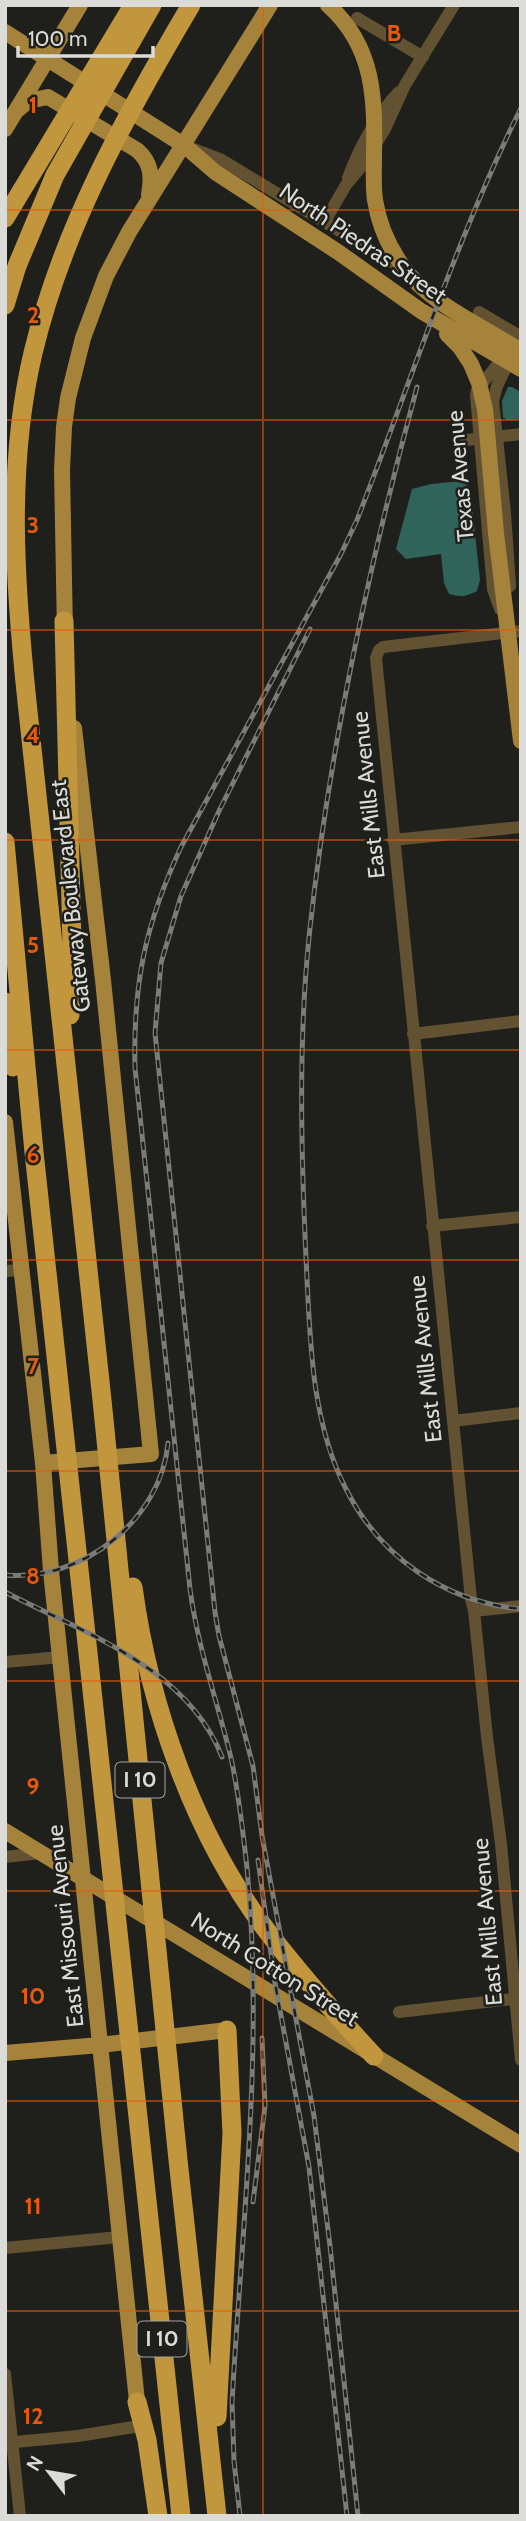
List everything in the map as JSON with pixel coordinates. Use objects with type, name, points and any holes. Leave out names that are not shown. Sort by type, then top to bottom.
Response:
[{"type":"highway","points":[[5,218],[120,60],[152,5]]},
{"type":"highway","name":"I 10","points":[[191,5],[102,163],[55,278],[43,316],[26,394],[16,484],[18,608],[217,2516]]},
{"type":"highway","points":[[5,305],[62,140],[133,9]]},
{"type":"highway","points":[[64,621],[72,946],[67,1090]]},
{"type":"highway","name":"I 10","points":[[5,842],[34,1152],[181,2516]]},
{"type":"highway","points":[[5,1002],[19,1117],[34,1152]]},
{"type":"highway","points":[[102,1400],[120,1468],[141,1634],[164,1726],[177,1761],[202,1821],[227,1870],[266,1929],[374,2056]]},
{"type":"highway","points":[[214,2488],[232,2133],[227,2030]]},
{"type":"highway","points":[[137,2402],[147,2440],[158,2516]]},
{"type":"main road","points":[[5,129],[80,5]]},
{"type":"main road","name":"Gateway Boulevard East","points":[[43,1463],[151,1454],[64,621],[62,470],[68,398],[94,305],[115,258],[270,5]]},
{"type":"main road","name":"North Piedras Street","points":[[328,5],[347,25],[357,41],[372,82],[375,200],[393,250],[410,275],[433,296],[521,351]]},
{"type":"main road","name":"North Piedras Street","points":[[5,32],[185,146],[215,172],[285,216],[421,311],[521,369]]},
{"type":"main road","points":[[16,111],[28,101],[48,97],[137,150],[151,169],[147,205]]},
{"type":"main road","points":[[421,311],[460,347],[479,383],[485,409],[496,533],[515,632]]},
{"type":"main road","name":"Texas Avenue","points":[[515,632],[521,741]]},
{"type":"main road","name":"East Missouri Avenue","points":[[5,1122],[13,1270],[43,1463],[51,1571],[149,2516]]},
{"type":"main road","name":"North Cotton Street","points":[[5,1831],[521,2145]]},
{"type":"main road","points":[[41,1853],[63,1852],[69,1849],[78,1834]]},
{"type":"main road","points":[[5,2053],[227,2030]]},
{"type":"street","points":[[325,221],[346,185],[385,130],[405,85],[454,5]]},
{"type":"street","points":[[357,18],[423,57]]},
{"type":"street","name":"North Piedras Street","points":[[185,146],[220,159],[391,262]]},
{"type":"street","points":[[479,312],[521,337]]},
{"type":"street","name":"Texas Avenue","points":[[515,632],[494,397],[521,337]]},
{"type":"street","name":"Texas Avenue","points":[[515,632],[493,589],[473,440],[477,390],[521,337]]},
{"type":"street","points":[[473,440],[521,434]]},
{"type":"street","name":"East Mills Avenue","points":[[515,632],[383,647],[377,653],[432,1226],[471,1599],[518,1999],[521,2060]]},
{"type":"street","points":[[393,840],[521,827]]},
{"type":"street","points":[[413,1034],[521,1021]]},
{"type":"street","points":[[432,1226],[521,1217]]},
{"type":"street","points":[[453,1421],[521,1413]]},
{"type":"street","points":[[474,1611],[521,1606]]},
{"type":"street","points":[[5,1662],[61,1657]]},
{"type":"street","points":[[5,1857],[41,1853]]},
{"type":"street","points":[[399,2011],[518,1999]]},
{"type":"street","points":[[5,2248],[119,2237]]},
{"type":"street","points":[[5,2374],[9,2442],[20,2516]]},
{"type":"street","points":[[9,2442],[140,2427]]},
{"type":"water","points":[[508,387],[521,392],[521,419],[507,420],[503,417],[502,401]]},
{"type":"water","points":[[462,481],[470,488],[480,580],[477,591],[460,596],[449,594],[444,583],[441,554],[406,559],[396,549],[412,489]]},
{"type":"railway","points":[[240,2516],[234,2461],[232,2402],[250,2135],[252,1935],[247,1868],[236,1785],[198,1633],[190,1589],[135,1068],[139,981],[158,902],[181,847],[357,520],[454,260],[521,108]]},
{"type":"railway","points":[[417,387],[367,588],[353,656],[328,791],[310,928],[304,1010],[302,1135],[311,1346],[319,1405],[334,1462],[360,1513],[377,1535],[396,1555],[441,1586],[493,1605],[521,1609]]},
{"type":"railway","points":[[310,629],[219,811],[181,896],[161,963],[155,1033],[215,1612],[253,1766],[262,1836],[314,2116],[358,2516]]},
{"type":"railway","points":[[5,1575],[34,1574],[62,1568],[89,1557],[113,1540],[134,1520],[150,1497],[162,1471],[168,1443]]},
{"type":"railway","points":[[5,1592],[99,1639],[159,1676],[185,1699],[206,1726],[222,1757]]},
{"type":"railway","points":[[258,1860],[275,1983],[309,2167],[347,2516]]},
{"type":"railway","points":[[253,2202],[265,2106],[262,2038]]}]
